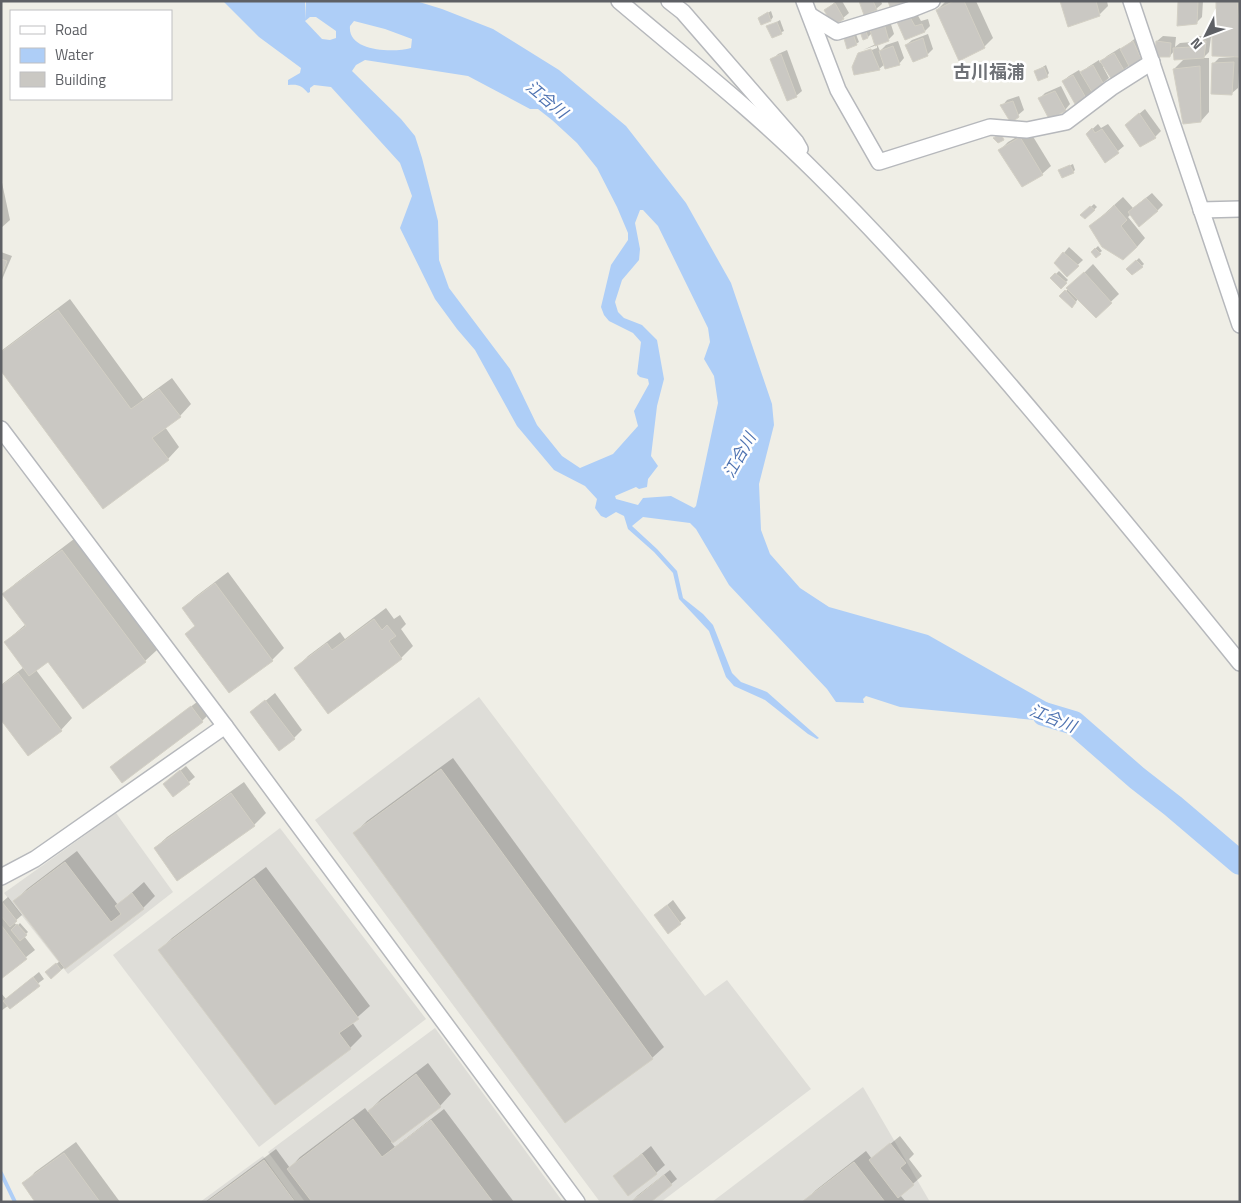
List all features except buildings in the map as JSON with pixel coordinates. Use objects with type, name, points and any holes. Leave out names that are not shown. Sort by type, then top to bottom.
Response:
[{"type":"street","points":[[619,1],[733,96],[814,171],[908,268],[983,353],[1136,534],[1240,663]]},
{"type":"street","points":[[669,1],[683,12],[796,142],[814,171]]},
{"type":"street","points":[[804,1],[838,90],[879,162],[990,127],[1027,130],[1066,122],[1111,88],[1152,62]]},
{"type":"street","points":[[811,16],[837,32],[932,1]]},
{"type":"street","points":[[1132,1],[1240,325]]},
{"type":"street","points":[[1201,210],[1240,209]]},
{"type":"street","points":[[1,429],[225,726],[577,1202]]},
{"type":"street","points":[[1,877],[35,859],[225,726]]},
{"type":"shaded area","points":[[479,697],[705,996],[727,980],[811,1089],[661,1202],[600,1202],[315,820]]},
{"type":"shaded area","points":[[116,813],[173,892],[68,974],[4,893]]},
{"type":"shaded area","points":[[280,828],[426,1019],[259,1147],[113,955]]},
{"type":"shaded area","points":[[435,1028],[563,1202],[305,1202],[268,1152]]},
{"type":"shaded area","points":[[863,1087],[930,1202],[712,1202]]},
{"type":"shaded area","points":[[263,1156],[296,1202],[200,1202]]},
{"type":"water","points":[[223,1],[305,1],[305,20],[306,1],[416,1],[493,29],[559,70],[626,126],[686,203],[731,283],[772,404],[774,425],[759,484],[761,530],[770,554],[800,588],[829,607],[928,635],[1087,725],[900,707],[866,696],[863,699],[864,703],[836,702],[827,689],[729,585],[696,529],[690,523],[643,517],[632,526],[677,571],[683,598],[713,625],[732,673],[741,682],[767,692],[819,738],[817,739],[808,734],[765,700],[734,686],[726,677],[709,631],[679,599],[673,573],[654,552],[628,529],[624,516],[616,512],[606,518],[601,516],[595,508],[597,499],[585,486],[554,470],[517,426],[475,350],[435,299],[400,228],[412,196],[400,163],[331,87],[314,85],[308,93],[299,86],[288,85],[288,80],[300,73],[301,68],[259,37]],"holes":[[[310,17],[316,17],[336,31],[336,38],[330,40],[322,39],[305,21]],[[354,21],[385,29],[412,39],[411,48],[383,50],[364,46],[351,35],[350,26]],[[365,60],[468,76],[530,109],[538,109],[577,143],[597,168],[628,233],[628,240],[611,265],[601,307],[609,321],[633,333],[641,342],[637,374],[648,379],[649,384],[634,411],[638,426],[613,454],[580,468],[562,456],[537,425],[510,369],[449,288],[439,260],[438,221],[415,136],[401,119],[352,71],[356,65]],[[640,210],[643,210],[658,226],[708,328],[710,342],[704,359],[714,376],[718,403],[696,506],[694,508],[671,496],[643,498],[638,505],[616,499],[615,496],[636,487],[639,489],[647,487],[648,479],[658,466],[651,456],[657,406],[664,379],[657,340],[642,325],[624,318],[618,312],[615,302],[622,280],[639,260],[640,249],[635,223]]]},
{"type":"waterway","name":"江合川","points":[[1044,714],[1074,723],[1240,863]]},
{"type":"waterway","points":[[1,1173],[15,1202]]},
{"type":"district","name":"古川福浦","points":[[989,72]]}]
